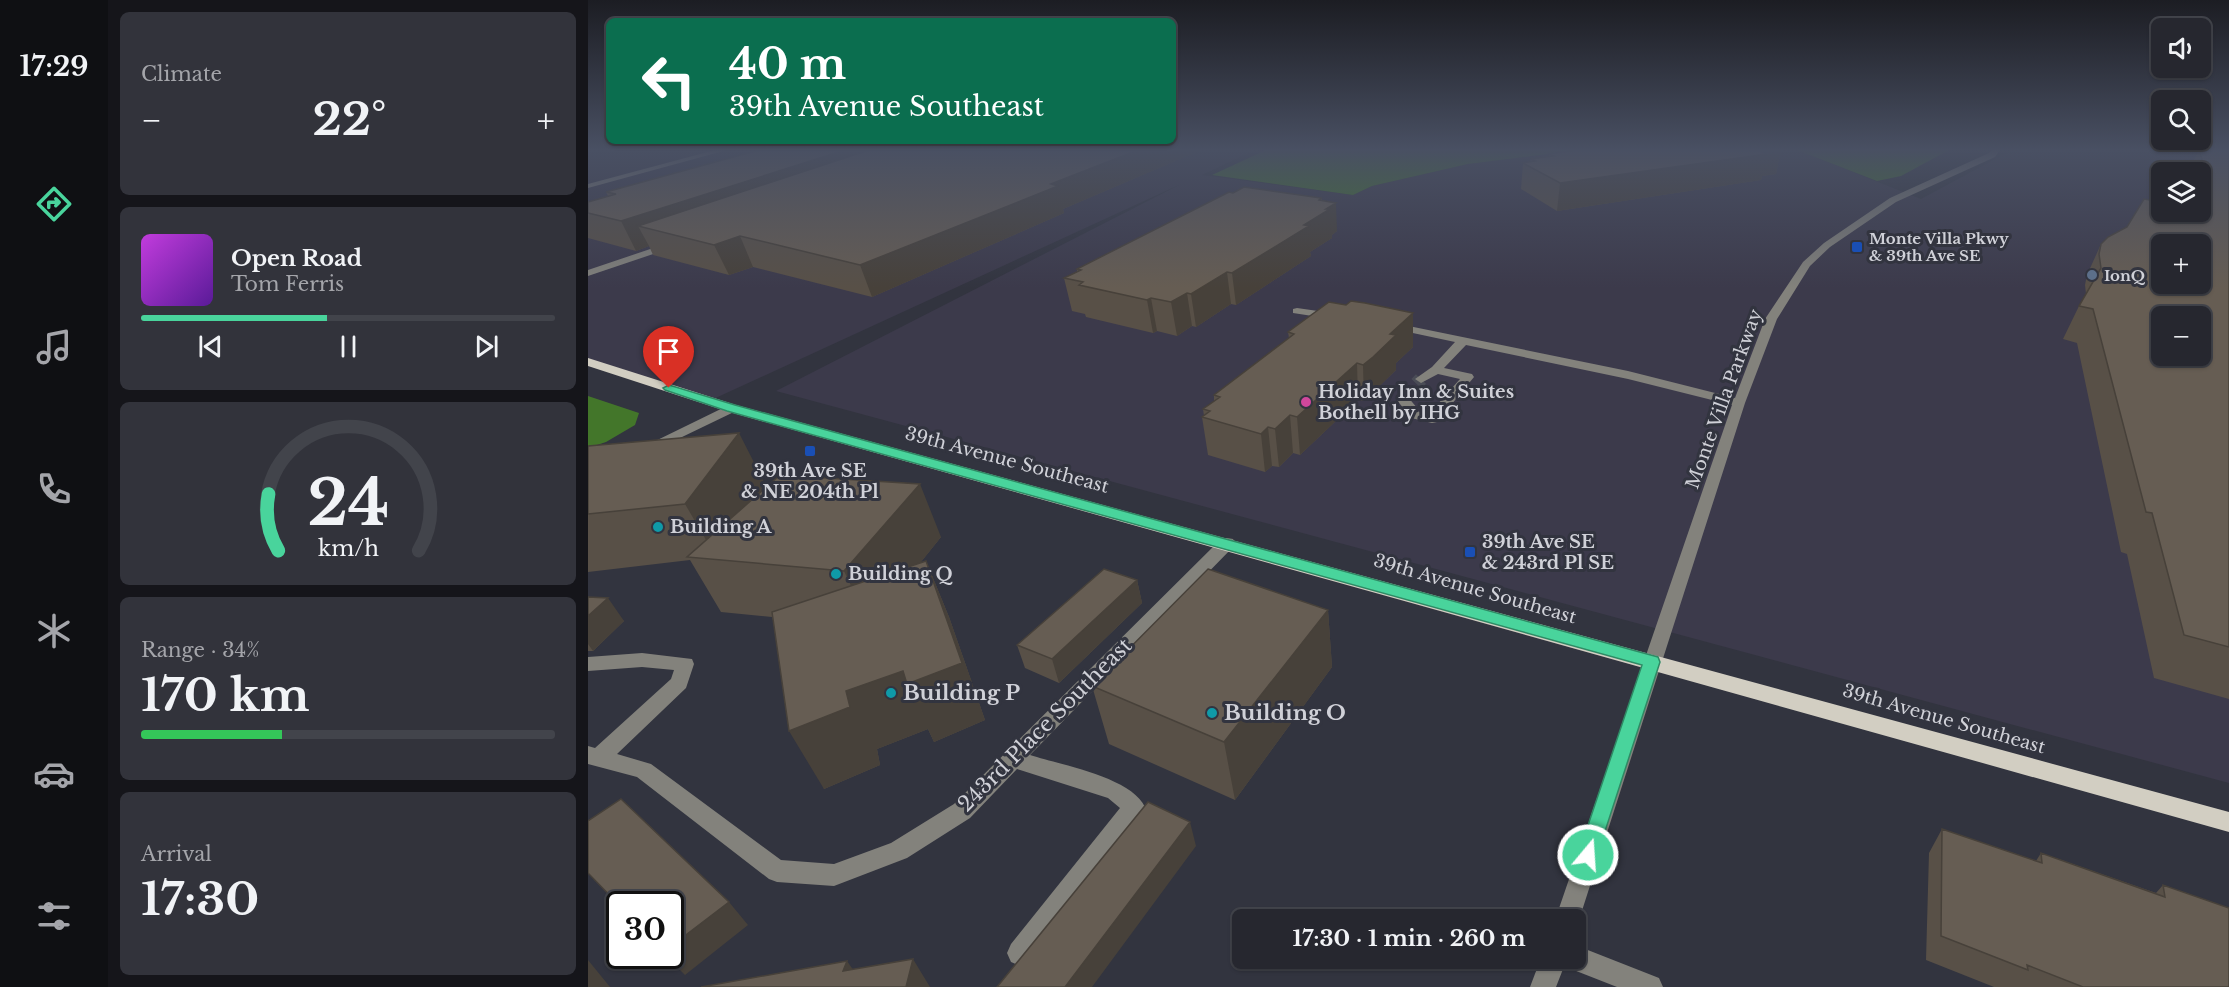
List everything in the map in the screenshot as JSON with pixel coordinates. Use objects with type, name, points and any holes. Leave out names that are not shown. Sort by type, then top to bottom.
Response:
[{"type":"main road","name":"39th Avenue Southeast","points":[[588,362],[731,408],[1227,543],[2229,822]]},
{"type":"street","name":"Monte Villa Parkway","points":[[1571,909],[1739,403],[1771,319],[1806,264],[1827,246],[1901,196]]},
{"type":"street","points":[[588,273],[678,242]]},
{"type":"street","points":[[1298,311],[1340,317]]},
{"type":"street","points":[[1384,324],[1710,394],[1739,403]]},
{"type":"street","points":[[1421,379],[1436,370],[1464,340]]},
{"type":"street","points":[[1402,399],[1412,409],[1408,413],[1432,418],[1468,377],[1436,370]]},
{"type":"street","points":[[639,452],[731,408]]},
{"type":"street","name":"243rd Place Southeast","points":[[594,757],[643,770],[777,871],[834,875],[899,851],[962,811],[1227,543]]},
{"type":"street","points":[[588,664],[642,660],[685,664],[679,683],[594,757]]},
{"type":"street","points":[[1014,759],[1114,790],[1134,807],[1020,952]]},
{"type":"street","points":[[1586,962],[1650,987]]},
{"type":"street","points":[[1543,987],[1550,969]]},
{"type":"shaded area","points":[[588,196],[1155,196],[709,401],[588,362]]},
{"type":"shaded area","points":[[1157,196],[1914,196],[1921,199],[1926,196],[2151,196],[2151,222],[2211,222],[2211,196],[2229,196],[2229,783],[776,391]]},
{"type":"green space","points":[[588,396],[639,413],[635,425],[606,442],[588,448]]},
{"type":"building","points":[[609,196],[700,196],[621,221],[588,213],[588,202]]},
{"type":"building","points":[[729,196],[1033,196],[860,265],[740,236],[714,245],[638,226]]},
{"type":"building","points":[[1221,196],[1307,196],[1336,203],[1304,225],[1309,226],[1232,273],[1227,272],[1191,294],[1187,293],[1171,302],[1151,298],[1147,300],[1079,285],[1083,282],[1064,278],[1081,270],[1077,269]]},
{"type":"building","points":[[2211,196],[2229,196],[2229,647],[2184,635],[2152,513],[2146,512],[2093,309],[2079,306],[2101,268],[2099,254],[2101,244],[2108,237],[2127,227],[2144,199],[2151,200],[2151,222],[2211,222]]},
{"type":"building","points":[[1351,301],[1413,313],[1390,334],[1396,335],[1373,357],[1363,365],[1357,363],[1297,417],[1290,415],[1275,429],[1268,427],[1261,434],[1202,417],[1210,411],[1203,409],[1220,397],[1214,395],[1294,334],[1288,332],[1329,302],[1346,305]]},
{"type":"building","points":[[739,433],[685,504],[588,514],[588,446]]},
{"type":"building","points":[[780,475],[920,484],[844,571],[687,557]]},
{"type":"building","points":[[926,561],[962,663],[907,684],[903,671],[846,691],[850,707],[789,731],[772,612]]},
{"type":"building","points":[[1104,569],[1137,580],[1052,659],[1017,645]]},
{"type":"building","points":[[1208,569],[1328,610],[1224,742],[1092,686]]},
{"type":"building","points":[[588,597],[608,598],[588,616]]},
{"type":"building","points":[[621,799],[729,902],[684,936],[684,891],[606,892],[588,873],[588,821]]},
{"type":"building","points":[[1148,802],[1190,822],[1065,987],[997,987]]},
{"type":"building","points":[[1942,829],[2042,863],[2041,853],[2165,897],[2163,885],[2229,908],[2229,987],[2083,987],[2027,965],[2028,970],[1941,936]]},
{"type":"building","points":[[913,959],[906,987],[701,987],[847,961],[843,971]]},
{"type":"tunnel","points":[[1402,399],[1421,379]]},
{"type":"place","name":"Monte Villa Pkwy & 39th Ave SE","points":[[1857,247]]},
{"type":"place","name":"IonQ","points":[[2092,275]]},
{"type":"place","name":"Holiday Inn & Suites Bothell by IHG","points":[[1306,402]]},
{"type":"place","name":"39th Ave SE & NE 204th Pl","points":[[810,451]]},
{"type":"place","name":"Building A","points":[[658,527]]},
{"type":"place","name":"39th Ave SE & 243rd Pl SE","points":[[1470,552]]},
{"type":"place","name":"Building Q","points":[[836,574]]},
{"type":"place","name":"Building P","points":[[891,693]]},
{"type":"place","name":"Building O","points":[[1212,713]]},
{"type":"route","points":[[669,388],[731,408],[1652,662],[1588,855]]}]
